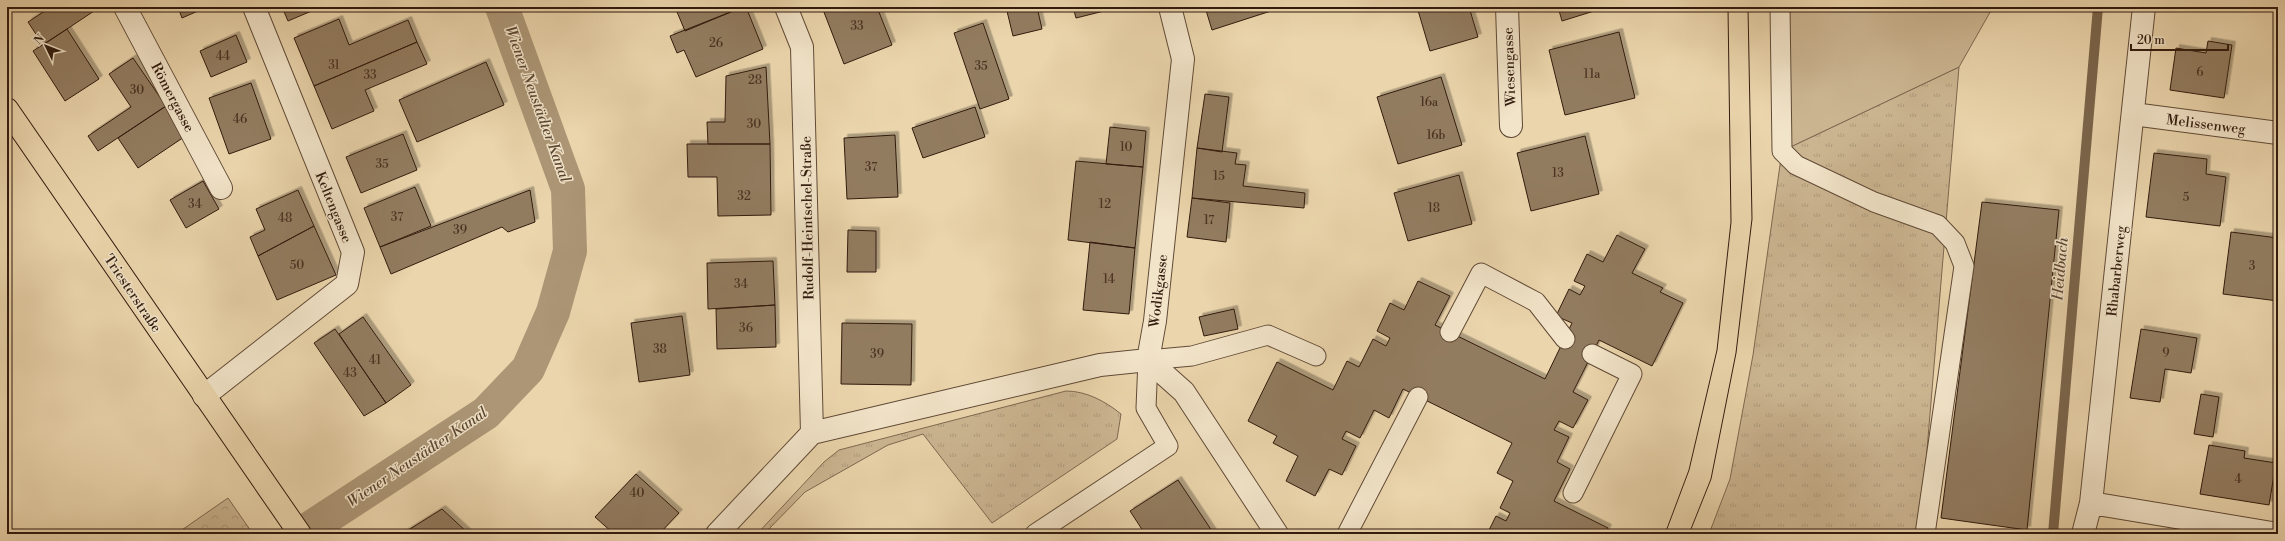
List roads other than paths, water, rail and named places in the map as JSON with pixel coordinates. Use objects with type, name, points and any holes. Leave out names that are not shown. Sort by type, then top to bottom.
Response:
[{"type":"main road","name":"Triesterstraße","points":[[7,109],[300,534]]},
{"type":"street","name":"Römergasse","points":[[125,7],[221,188]]},
{"type":"street","name":"Keltengasse","points":[[204,396],[347,284],[353,252],[254,7]]},
{"type":"street","name":"Rudolf-Heintschel-Straße","points":[[786,7],[802,47],[812,433]]},
{"type":"street","name":"Wodikgasse","points":[[1148,360],[1155,321],[1183,59],[1170,7]]},
{"type":"street","name":"Wiesengasse","points":[[1507,7],[1511,126]]},
{"type":"street","name":"Rhabarberweg","points":[[2083,534],[2091,503],[2144,7]]},
{"type":"street","name":"Melissenweg","points":[[2133,114],[2278,133]]},
{"type":"street","points":[[717,534],[812,433],[1100,365],[1148,360],[1184,392],[1277,534]]},
{"type":"street","points":[[2091,503],[2278,534]]},
{"type":"lane","points":[[1780,7],[1782,151],[1796,165],[1874,202],[1938,225],[1955,243],[1964,266],[1925,534]]},
{"type":"lane","points":[[1450,332],[1481,273],[1536,302],[1564,339]]},
{"type":"lane","points":[[1035,534],[1168,446],[1146,408],[1148,360],[1192,356],[1268,335],[1316,356]]},
{"type":"lane","points":[[1573,494],[1632,374],[1592,354]]},
{"type":"lane","points":[[1347,534],[1418,397]]},
{"type":"waterway","name":"Wiener Neustädter Kanal","points":[[301,534],[486,413],[528,369],[553,312],[570,251],[568,189],[502,7]]},
{"type":"waterway","name":"Heidbach","points":[[2053,534],[2098,7]]},
{"type":"tram line","points":[[1665,534],[1689,470],[1717,350],[1731,222],[1728,7]]},
{"type":"tram line","points":[[1689,534],[1711,479],[1736,353],[1752,219],[1748,7]]}]
